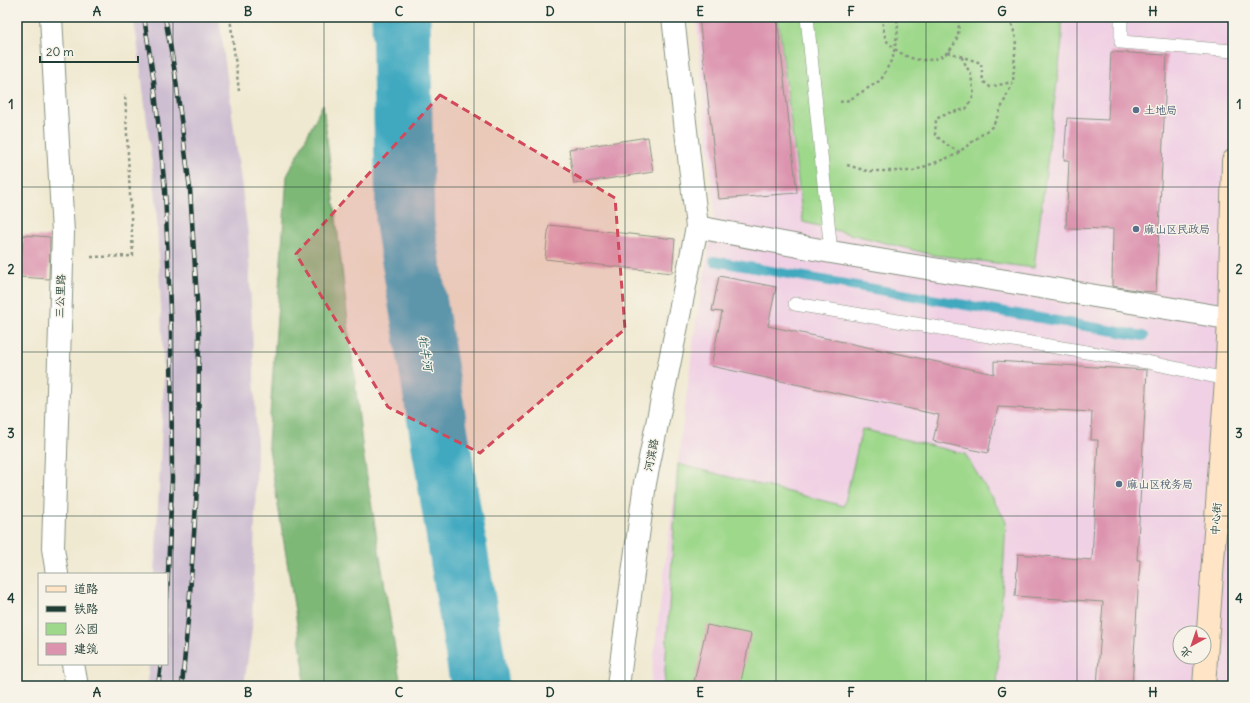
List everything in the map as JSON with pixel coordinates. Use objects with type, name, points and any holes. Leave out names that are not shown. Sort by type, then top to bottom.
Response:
[{"type":"main road","name":"中心街","points":[[1204,686],[1230,380],[1233,161]]},
{"type":"street","name":"三公里路","points":[[51,17],[63,233],[53,548],[57,573]]},
{"type":"street","name":"河滨路","points":[[618,686],[645,483],[697,227],[673,17]]},
{"type":"street","points":[[697,227],[831,252],[1231,319]]},
{"type":"street","points":[[73,665],[77,686]]},
{"type":"lane","points":[[807,17],[831,252]]},
{"type":"lane","points":[[1121,17],[1121,42],[1233,51]]},
{"type":"lane","points":[[795,304],[1147,362],[1230,380]]},
{"type":"path","points":[[230,17],[239,91]]},
{"type":"path","points":[[884,17],[882,23],[886,41],[900,54],[916,60],[932,60],[945,55],[948,52],[956,42],[959,25],[958,17]]},
{"type":"path","points":[[816,105],[849,100],[881,80],[894,57],[898,30],[897,17]]},
{"type":"path","points":[[821,158],[867,171],[913,171],[960,152],[992,126],[1013,82],[1016,40],[1010,17]]},
{"type":"path","points":[[948,52],[981,63],[983,81],[990,87],[1013,82]]},
{"type":"path","points":[[960,152],[950,147],[935,135],[936,119],[948,113],[966,110],[974,95],[971,75],[961,56]]},
{"type":"path","points":[[62,257],[133,256],[125,94]]},
{"type":"highlighted area","points":[[440,95],[615,198],[625,329],[480,453],[388,407],[296,254]]},
{"type":"shaded area","points":[[133,17],[219,17],[248,233],[257,446],[252,629],[244,686],[148,686],[149,665],[168,665],[168,573],[155,573],[164,377],[156,198]]},
{"type":"shaded area","points":[[696,17],[1233,17],[1233,686],[650,686],[694,336],[715,211]]},
{"type":"green space","points":[[778,17],[1062,17],[1062,41],[1034,268],[933,255],[803,222]]},
{"type":"green space","points":[[323,104],[363,452],[401,686],[303,686],[304,668],[268,443],[287,176]]},
{"type":"green space","points":[[862,429],[965,454],[1006,521],[997,686],[664,686],[678,464],[844,506]]},
{"type":"building","points":[[699,17],[777,17],[797,193],[719,199]]},
{"type":"building","points":[[1111,52],[1167,55],[1156,292],[1112,286],[1113,229],[1066,228],[1069,160],[1064,160],[1067,118],[1108,120]]},
{"type":"building","points":[[648,137],[653,172],[574,184],[569,149]]},
{"type":"building","points":[[549,225],[675,239],[672,273],[545,259]]},
{"type":"building","points":[[23,235],[50,237],[49,279],[20,277]]},
{"type":"building","points":[[719,276],[776,287],[768,326],[994,374],[994,361],[1147,370],[1137,560],[1140,560],[1132,686],[1097,686],[1103,602],[1015,596],[1018,554],[1092,560],[1098,440],[1091,440],[1092,412],[998,407],[988,453],[933,441],[939,415],[711,366],[722,312],[712,311]]},
{"type":"building","points":[[707,625],[751,634],[740,686],[693,686]]},
{"type":"waterway","name":"牤牛河","points":[[401,17],[405,224],[480,686]]},
{"type":"waterway","points":[[714,261],[1143,336]]},
{"type":"railway","points":[[144,17],[154,82],[165,190],[171,333],[172,479],[168,573]]},
{"type":"railway","points":[[165,17],[175,73],[190,189],[199,331],[198,474],[182,686]]},
{"type":"railway","points":[[158,686],[161,665]]},
{"type":"place","name":"土地局","points":[[1136,110]]},
{"type":"place","name":"麻山区民政局","points":[[1136,229]]},
{"type":"place","name":"麻山区税务局","points":[[1119,484]]}]
